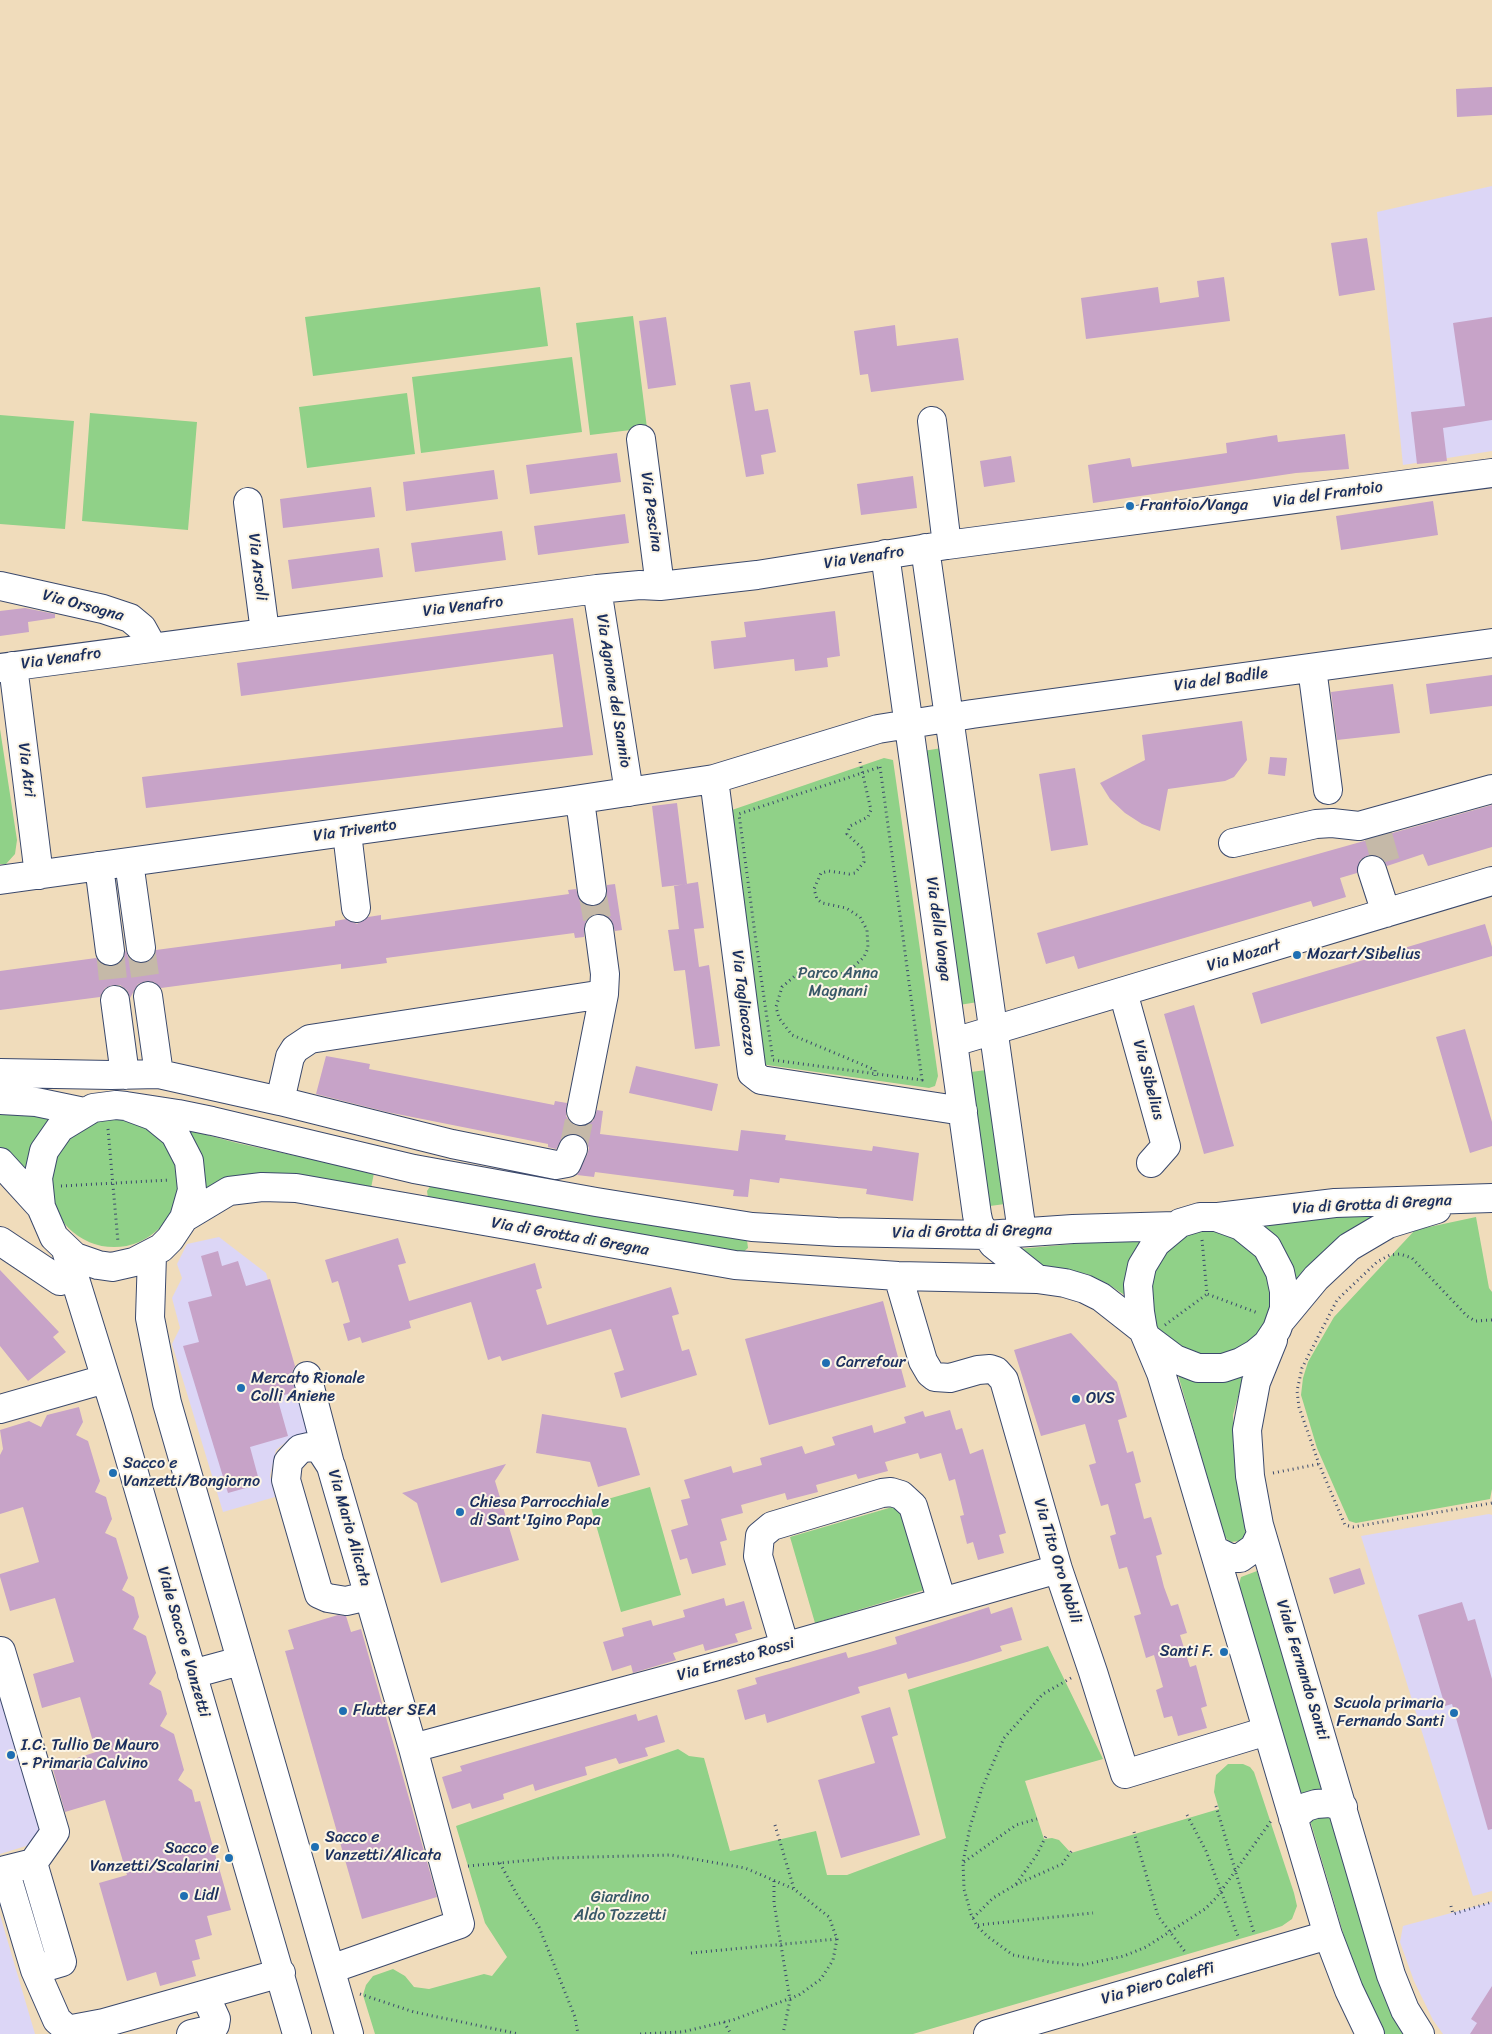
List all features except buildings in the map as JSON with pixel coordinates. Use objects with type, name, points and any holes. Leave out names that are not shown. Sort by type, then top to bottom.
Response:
[{"type":"street","points":[[932,421],[936,546],[949,718],[995,1031],[1022,1232]]},
{"type":"street","name":"Via Pescina","points":[[641,439],[660,586]]},
{"type":"street","name":"Via del Frantoio","points":[[936,546],[1492,473]]},
{"type":"street","name":"Via Arsoli","points":[[248,502],[265,632]]},
{"type":"street","name":"Via Venafro","points":[[6,667],[152,646],[596,590],[640,585],[660,586],[757,575],[936,546]]},
{"type":"street","name":"Via della Vanga","points":[[885,554],[977,1215],[986,1235],[1001,1252],[1037,1279]]},
{"type":"street","name":"Via Orsogna","points":[[0,586],[103,609],[130,618],[142,628],[152,646]]},
{"type":"street","name":"Via Agnone del Sannio","points":[[596,590],[629,792]]},
{"type":"street","name":"Via del Badile","points":[[766,762],[864,732],[949,718],[1492,643]]},
{"type":"street","name":"Via Atri","points":[[6,667],[39,874]]},
{"type":"street","points":[[1312,668],[1328,790]]},
{"type":"street","name":"Via Trivento","points":[[0,880],[580,800],[714,778],[766,762]]},
{"type":"street","name":"Via Tagliacozzo","points":[[714,778],[752,1073],[761,1080],[874,1086],[963,1111]]},
{"type":"street","points":[[1233,843],[1332,822],[1369,831],[1492,789]]},
{"type":"street","points":[[580,800],[592,891]]},
{"type":"street","points":[[347,833],[356,908]]},
{"type":"street","points":[[99,866],[108,943],[140,940],[129,862]]},
{"type":"street","points":[[1380,868],[1392,911]]},
{"type":"street","name":"Via Mozart","points":[[954,1042],[1492,881]]},
{"type":"street","points":[[581,1111],[604,994],[605,974],[599,929]]},
{"type":"street","name":"Via Sibelius","points":[[1123,992],[1166,1146],[1151,1163]]},
{"type":"street","points":[[280,1101],[290,1057],[295,1049],[310,1039],[604,994]]},
{"type":"street","points":[[148,996],[159,1074]]},
{"type":"street","points":[[116,1000],[125,1075]]},
{"type":"street","points":[[0,1073],[159,1074],[280,1101],[452,1144],[568,1157]]},
{"type":"street","name":"Via di Grotta di Gregna","points":[[0,1100],[105,1108],[212,1120],[414,1168],[651,1211],[769,1228],[837,1232],[986,1235],[1175,1226],[1192,1218],[1209,1228],[1335,1203],[1401,1200],[1485,1201]]},
{"type":"street","name":"Via di Grotta di Gregna","points":[[105,1108],[153,1116],[165,1123],[183,1146],[189,1161],[192,1182],[189,1204],[184,1218],[170,1239],[152,1255],[121,1265],[98,1265],[82,1260],[66,1250],[54,1237],[41,1207],[38,1178],[44,1151],[60,1128],[105,1108]]},
{"type":"street","points":[[445,1174],[452,1144]]},
{"type":"street","name":"Via di Grotta di Gregna","points":[[0,1162],[41,1207]]},
{"type":"street","points":[[406,1207],[414,1168]]},
{"type":"street","name":"Via di Grotta di Gregna","points":[[184,1218],[229,1191],[251,1187],[296,1188],[710,1262],[898,1276],[1037,1279],[1065,1283],[1093,1292],[1149,1333],[1167,1354],[1198,1368],[1223,1368],[1241,1362],[1267,1344],[1274,1321],[1329,1264],[1366,1236],[1388,1224],[1485,1201]]},
{"type":"street","points":[[1175,1226],[1156,1243],[1142,1266],[1138,1294],[1267,1731],[1284,1818],[1345,1982],[1370,2034]]},
{"type":"street","points":[[764,1267],[769,1228]]},
{"type":"street","points":[[1209,1228],[1252,1233],[1272,1254],[1283,1283],[1285,1299],[1274,1321]]},
{"type":"street","points":[[0,1241],[60,1281],[74,1277]]},
{"type":"street","name":"Viale Sacco e Vanzetti","points":[[66,1250],[281,1973],[297,2034]]},
{"type":"street","points":[[152,1255],[150,1318],[167,1403],[349,2034]]},
{"type":"street","name":"Via Tito Oro Nobili","points":[[898,1276],[923,1361],[930,1373],[935,1377],[950,1378],[978,1370],[990,1369],[996,1371],[1004,1380],[1058,1569],[1125,1774],[1267,1731]]},
{"type":"street","name":"Viale Fernando Santi","points":[[1274,1321],[1256,1382],[1248,1424],[1250,1476],[1261,1534],[1343,1806],[1391,1975],[1403,2005],[1420,2034]]},
{"type":"street","points":[[307,1376],[331,1466]]},
{"type":"street","points":[[2,1405],[105,1379]]},
{"type":"street","name":"Via Mario Alicata","points":[[333,1977],[460,1924],[413,1748],[331,1466],[320,1449],[308,1448],[296,1452],[286,1469],[288,1487],[319,1594],[328,1598],[346,1601],[368,1596]]},
{"type":"street","points":[[785,1646],[758,1556],[760,1536],[772,1526],[882,1492],[901,1494],[913,1506],[942,1602]]},
{"type":"street","points":[[1214,1550],[1225,1557],[1240,1558],[1254,1548],[1261,1534]]},
{"type":"street","name":"Via Ernesto Rossi","points":[[413,1748],[1058,1569]]},
{"type":"street","points":[[1,1651],[55,1832],[33,1863],[5,1870],[34,1970],[57,2020],[62,2025],[72,2029],[103,2028],[281,1973]]},
{"type":"street","points":[[192,1674],[240,1661]]},
{"type":"street","points":[[1284,1818],[1316,1804],[1330,1803],[1343,1806]]},
{"type":"street","name":"Via Piero Caleffi","points":[[988,2034],[1328,1935]]},
{"type":"street","points":[[192,2034],[212,2028],[215,2025],[216,2019],[205,1995]]},
{"type":"path","points":[[860,762],[871,810],[868,817],[850,826],[847,834],[863,849],[864,862],[856,873],[849,874],[829,871],[821,873],[814,889],[817,899],[822,903],[838,906],[854,913],[867,930],[868,948],[857,966],[841,974],[811,971],[797,974],[782,987],[776,1007],[779,1018],[792,1035],[875,1070],[874,1086]]},
{"type":"path","points":[[880,767],[922,1080],[874,1086],[773,1060],[739,814],[880,767]]},
{"type":"path","points":[[105,1108],[121,1265]]},
{"type":"path","points":[[59,1186],[178,1180]]},
{"type":"path","points":[[1207,1294],[1209,1228]]},
{"type":"path","points":[[1492,1320],[1475,1322],[1412,1258],[1400,1254],[1390,1255],[1377,1262],[1337,1300],[1302,1368],[1297,1391],[1299,1407],[1319,1464],[1345,1525],[1349,1526],[1492,1503]]},
{"type":"path","points":[[1207,1294],[1274,1321]]},
{"type":"path","points":[[1149,1333],[1207,1294]]},
{"type":"path","points":[[1270,1474],[1319,1464]]},
{"type":"path","points":[[1093,1672],[1065,1680],[1043,1694],[1004,1738],[982,1788],[970,1827],[963,1862],[964,1889],[973,1918],[977,1926],[987,1936],[1013,1955],[1042,1961],[1082,1965],[1124,1956],[1146,1947],[1205,1909],[1236,1870],[1284,1818]]},
{"type":"path","points":[[1216,1806],[1255,1938]]},
{"type":"path","points":[[1187,1815],[1206,1851],[1232,1915],[1240,1942]]},
{"type":"path","points":[[963,1862],[1016,1825],[1037,1819]]},
{"type":"path","points":[[775,1825],[794,1890]]},
{"type":"path","points":[[1134,1832],[1158,1916],[1183,1952],[1192,1957]]},
{"type":"path","points":[[1015,1885],[1036,1856],[1046,1836]]},
{"type":"path","points":[[973,1918],[993,1898],[1015,1885],[1062,1864],[1073,1849]]},
{"type":"path","points":[[446,1871],[468,1866],[553,1858],[672,1855],[745,1868],[794,1890],[829,1917],[838,1939],[833,1960],[821,1979],[790,2000],[724,2022],[682,2032],[640,2034]]},
{"type":"path","points":[[500,1863],[516,1893],[539,1927],[572,2008],[578,2034]]},
{"type":"path","points":[[774,1881],[774,1903],[790,2000],[783,2034]]},
{"type":"path","points":[[1450,1906],[1453,1914],[1492,1902]]},
{"type":"path","points":[[977,1926],[1093,1914]]},
{"type":"path","points":[[691,1953],[838,1939]]},
{"type":"path","points":[[333,1977],[414,2012],[519,2034]]},
{"type":"path","points":[[724,2022],[732,2034]]},
{"type":"shaded area","points":[[1492,186],[1492,451],[1403,465],[1377,212]]},
{"type":"shaded area","name":"Mercato Rionale Colli Aniene","points":[[219,1237],[266,1273],[309,1433],[291,1438],[276,1450],[270,1476],[275,1497],[223,1512],[172,1344],[180,1328],[172,1298],[182,1278],[177,1264],[187,1244]]},
{"type":"shaded area","name":"Scuola primaria Fernando Santi","points":[[1492,1515],[1492,1891],[1473,1896],[1361,1536]]},
{"type":"shaded area","name":"I.C. Tullio De Mauro - Primaria Calvino","points":[[0,1678],[46,1831],[42,1841],[0,1854]]},
{"type":"shaded area","points":[[1492,1902],[1492,2034],[1443,2034],[1433,2020],[1414,1981],[1400,1942],[1403,1926]]},
{"type":"shaded area","points":[[0,1915],[35,2034],[0,2034]]},
{"type":"green space","points":[[540,287],[548,346],[313,376],[305,317]]},
{"type":"green space","points":[[633,316],[647,428],[590,435],[576,323]]},
{"type":"green space","points":[[572,357],[582,432],[421,453],[412,377]]},
{"type":"green space","points":[[407,393],[415,454],[307,468],[299,407]]},
{"type":"green space","points":[[90,413],[197,422],[188,530],[82,521]]},
{"type":"green space","points":[[0,415],[74,421],[65,529],[0,524]]},
{"type":"green space","points":[[0,729],[17,840],[15,854],[6,864],[0,864]]},
{"type":"green space","points":[[942,748],[978,1002],[959,1005],[923,751]]},
{"type":"green space","name":"Parco Anna Magnani","points":[[884,758],[893,760],[938,1076],[935,1086],[929,1088],[760,1064],[729,811]]},
{"type":"green space","points":[[986,1070],[1005,1204],[990,1206],[971,1072]]},
{"type":"green space","points":[[0,1108],[64,1111],[28,1175],[0,1149]]},
{"type":"green space","points":[[114,1119],[127,1120],[139,1124],[159,1138],[173,1158],[177,1170],[177,1196],[173,1208],[159,1228],[139,1242],[127,1246],[114,1247],[101,1246],[89,1242],[69,1228],[55,1208],[51,1196],[50,1183],[51,1170],[55,1158],[69,1138],[89,1124],[101,1120]]},
{"type":"green space","points":[[177,1127],[237,1143],[374,1173],[371,1188],[289,1174],[264,1174],[205,1191]]},
{"type":"green space","points":[[431,1185],[741,1238],[747,1240],[748,1248],[740,1255],[428,1198],[427,1191]]},
{"type":"green space","points":[[1374,1209],[1377,1217],[1324,1252],[1293,1284],[1255,1224]]},
{"type":"green space","points":[[1476,1217],[1489,1288],[1492,1292],[1492,1489],[1490,1499],[1356,1523],[1349,1521],[1317,1448],[1301,1395],[1303,1378],[1308,1362],[1334,1317],[1415,1230]]},
{"type":"green space","points":[[1201,1229],[1224,1230],[1259,1250],[1276,1298],[1261,1335],[1228,1356],[1188,1354],[1157,1330],[1152,1320],[1151,1271],[1176,1240]]},
{"type":"green space","points":[[1139,1238],[1141,1242],[1131,1259],[1126,1296],[1108,1284],[1087,1274],[1035,1265],[1018,1249]]},
{"type":"green space","points":[[1177,1371],[1198,1381],[1208,1382],[1218,1381],[1245,1371],[1233,1415],[1234,1450],[1246,1530],[1244,1538],[1240,1541],[1230,1542],[1224,1536]]},
{"type":"green space","points":[[650,1487],[681,1595],[621,1612],[590,1504]]},
{"type":"green space","points":[[906,1503],[931,1588],[815,1623],[790,1537]]},
{"type":"green space","points":[[1257,1571],[1323,1790],[1313,1791],[1302,1797],[1239,1584],[1241,1577]]},
{"type":"green space","name":"Giardino Aldo Tozzetti","points":[[1048,1646],[1103,1759],[1025,1781],[1044,1839],[1052,1838],[1059,1840],[1071,1853],[1219,1809],[1214,1792],[1216,1775],[1228,1764],[1243,1764],[1250,1767],[1254,1772],[1294,1893],[1297,1906],[1292,1919],[1282,1926],[1267,1931],[913,2034],[375,2034],[363,1995],[366,1985],[373,1976],[393,1969],[405,1976],[414,1987],[429,1989],[484,1974],[492,1976],[507,1957],[485,1923],[456,1826],[678,1749],[689,1756],[704,1758],[730,1851],[816,1831],[827,1875],[847,1875],[946,1838],[908,1690]]},
{"type":"green space","points":[[1331,1814],[1376,1972],[1392,2013],[1404,2034],[1381,2034],[1349,1953],[1310,1820]]},
{"type":"tunnel","points":[[1378,835],[1387,866]]},
{"type":"tunnel","points":[[592,891],[599,929]]},
{"type":"tunnel","points":[[141,948],[148,996]]},
{"type":"tunnel","points":[[110,951],[115,1000]]},
{"type":"tunnel","points":[[573,1149],[581,1111]]},
{"type":"place","name":"Frantoio/Vanga","points":[[1130,506]]},
{"type":"place","name":"Mozart/Sibelius","points":[[1297,955]]},
{"type":"place","name":"Carrefour","points":[[826,1363]]},
{"type":"place","name":"Mercato Rionale Colli Aniene","points":[[241,1388]]},
{"type":"place","name":"OVS","points":[[1076,1399]]},
{"type":"place","name":"Sacco e Vanzetti/Bongiorno","points":[[113,1473]]},
{"type":"place","name":"Chiesa Parrocchiale di Sant'Igino Papa","points":[[460,1512]]},
{"type":"place","name":"Santi F.","points":[[1224,1652]]},
{"type":"place","name":"Flutter SEA","points":[[343,1711]]},
{"type":"place","name":"Scuola primaria Fernando Santi","points":[[1454,1713]]},
{"type":"place","name":"I.C. Tullio De Mauro - Primaria Calvino","points":[[11,1755]]},
{"type":"place","name":"Sacco e Vanzetti/Alicata","points":[[315,1847]]},
{"type":"place","name":"Sacco e Vanzetti/Scalarini","points":[[229,1858]]},
{"type":"place","name":"Lidl","points":[[184,1896]]}]
